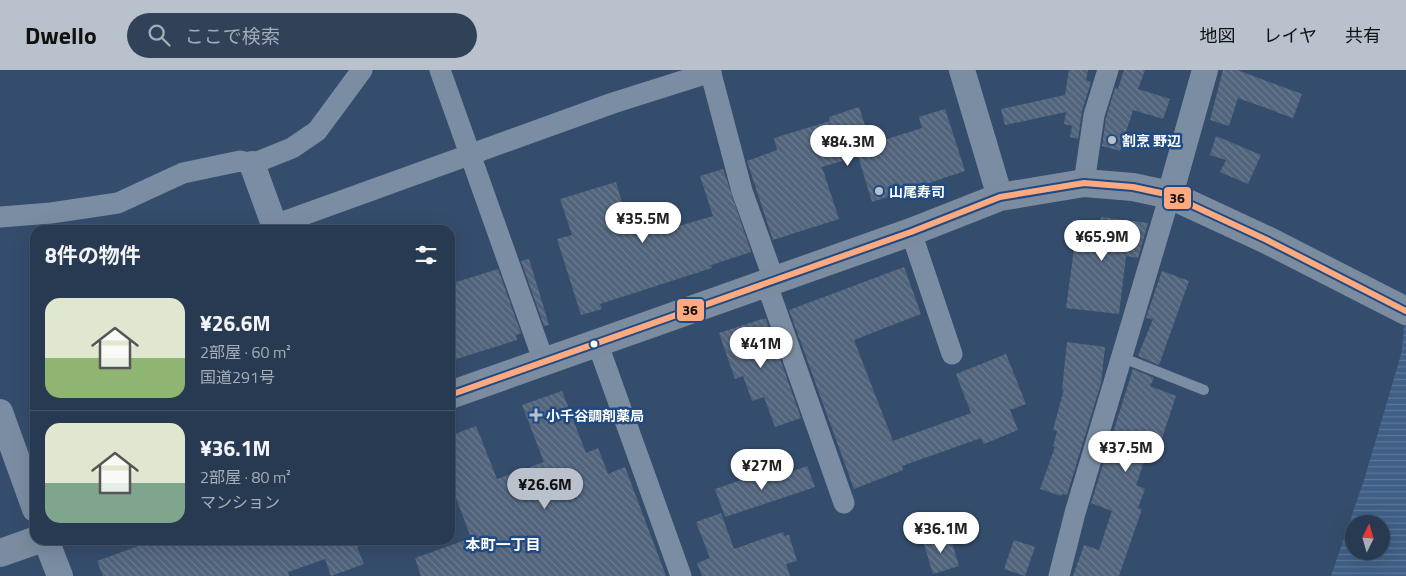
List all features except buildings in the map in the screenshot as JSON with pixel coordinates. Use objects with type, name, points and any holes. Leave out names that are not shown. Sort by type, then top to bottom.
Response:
[{"type":"highway","points":[[455,392],[911,232],[1000,197],[1084,183],[1133,187],[1170,195],[1266,240],[1406,311]]},
{"type":"highway","points":[[0,553],[30,542]]},
{"type":"street","points":[[0,217],[51,213],[118,203],[183,173],[240,161],[252,164],[292,148],[317,131],[362,70]]},
{"type":"street","points":[[440,70],[544,362]]},
{"type":"street","points":[[962,70],[1000,197]]},
{"type":"street","points":[[1084,183],[1094,115],[1108,70]]},
{"type":"street","points":[[1059,576],[1075,513],[1123,358],[1136,306],[1161,232],[1204,70]]},
{"type":"street","points":[[281,225],[613,103],[710,71],[742,191],[844,503]]},
{"type":"street","points":[[252,164],[275,225]]},
{"type":"street","points":[[911,232],[952,354]]},
{"type":"street","points":[[597,342],[681,576]]},
{"type":"street","points":[[0,412],[30,495]]},
{"type":"street","points":[[48,545],[60,576]]},
{"type":"lane","points":[[1123,358],[1204,390]]},
{"type":"water","points":[[1406,300],[1406,576],[1331,576],[1345,535],[1345,560],[1390,560],[1390,515],[1352,515],[1402,351]]},
{"type":"transit line","name":"36","points":[[455,393],[911,232],[1000,197],[1084,183],[1133,187],[1170,195],[1267,240],[1406,311]]},
{"type":"place","name":"割烹 野辺","points":[[1112,140]]},
{"type":"place","name":"山尾寿司","points":[[879,191]]},
{"type":"place","name":"小千谷調剤薬局","points":[[536,415]]},
{"type":"district","name":"本町一丁目","points":[[503,544]]}]
